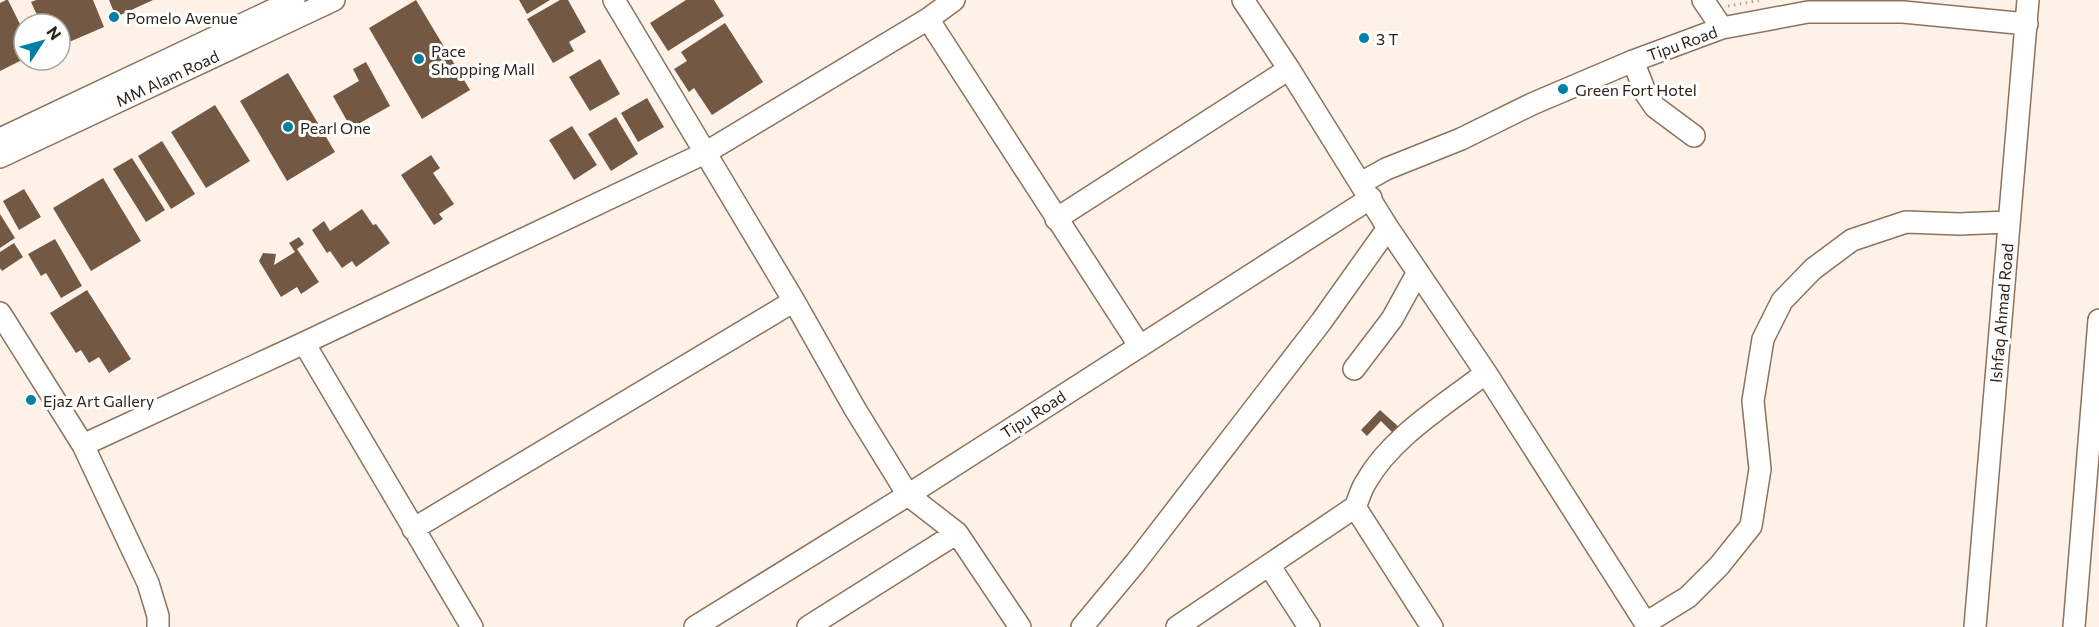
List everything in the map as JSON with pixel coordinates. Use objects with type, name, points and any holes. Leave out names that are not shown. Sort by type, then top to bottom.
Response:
[{"type":"street","name":"MM Alam Road","points":[[0,139],[294,0]]},
{"type":"street","name":"MM Alam Road","points":[[0,157],[334,0]]},
{"type":"street","points":[[614,0],[908,495],[957,533],[1020,627]]},
{"type":"street","points":[[83,445],[705,153],[928,19],[954,0]]},
{"type":"street","points":[[1244,0],[1388,228],[1486,373],[1647,625],[1688,597],[1719,566],[1751,526],[1760,469],[1753,401],[1763,339],[1782,301],[1813,269],[1852,240],[1906,222],[1959,224],[2008,222]]},
{"type":"street","points":[[1702,0],[1722,28]]},
{"type":"street","name":"Ishfaq Ahmad Road","points":[[1975,627],[2028,0]]},
{"type":"street","name":"Tipu Road","points":[[695,627],[908,495],[1139,345],[1366,191],[1386,169],[1461,139],[1532,104],[1633,61],[1722,28],[1808,12],[1903,12],[2026,24]]},
{"type":"street","points":[[928,19],[1139,345]]},
{"type":"street","points":[[1633,61],[1646,94],[1655,107],[1694,136]]},
{"type":"street","points":[[1056,219],[1289,69]]},
{"type":"street","points":[[1082,627],[1136,562],[1314,331],[1388,228]]},
{"type":"street","points":[[1354,369],[1392,319],[1418,272]]},
{"type":"street","points":[[413,529],[794,301]]},
{"type":"street","points":[[0,313],[83,445],[148,583],[158,616],[158,627]]},
{"type":"street","points":[[2074,627],[2099,320]]},
{"type":"street","points":[[304,343],[472,627]]},
{"type":"street","points":[[1177,627],[1356,507],[1366,482],[1387,453],[1419,424],[1486,373]]},
{"type":"street","points":[[1356,507],[1432,627]]},
{"type":"street","points":[[808,627],[957,533]]},
{"type":"street","points":[[1269,565],[1309,627]]},
{"type":"path","points":[[1722,0],[1727,6],[1762,0]]},
{"type":"building","points":[[8,0],[14,12],[12,12],[12,65],[0,71],[0,3]]},
{"type":"building","points":[[36,0],[93,0],[104,27],[72,41],[72,12],[36,12],[31,2]]},
{"type":"building","points":[[109,0],[153,0],[116,17]]},
{"type":"building","name":"Pace Shopping Mall","points":[[416,0],[470,90],[422,119],[369,28]]},
{"type":"building","points":[[519,0],[550,0],[527,14]]},
{"type":"building","points":[[560,0],[568,0],[586,32],[569,42],[574,51],[553,63],[527,19]]},
{"type":"building","points":[[686,0],[714,0],[724,16],[668,51],[650,23]]},
{"type":"building","points":[[725,23],[763,82],[712,115],[694,88],[689,92],[674,69],[687,61],[681,52]]},
{"type":"building","points":[[600,59],[620,94],[590,111],[569,77]]},
{"type":"building","points":[[366,62],[390,106],[351,128],[333,96],[359,81],[353,69]]},
{"type":"building","name":"Pearl One","points":[[288,73],[335,152],[287,181],[240,101]]},
{"type":"building","points":[[647,98],[664,127],[638,142],[621,113]]},
{"type":"building","points":[[215,105],[250,161],[206,188],[171,132]]},
{"type":"building","points":[[616,117],[638,154],[611,171],[588,134]]},
{"type":"building","points":[[572,126],[597,165],[574,180],[549,140]]},
{"type":"building","points":[[162,141],[195,194],[171,209],[138,156]]},
{"type":"building","points":[[431,155],[440,168],[433,173],[454,204],[439,214],[443,219],[434,225],[401,175]]},
{"type":"building","points":[[132,158],[165,210],[146,222],[113,169]]},
{"type":"building","points":[[103,178],[141,241],[91,271],[53,208]]},
{"type":"building","points":[[24,189],[41,217],[19,230],[3,201]]},
{"type":"building","points":[[362,209],[390,243],[356,267],[352,261],[342,268],[330,251],[327,253],[312,230],[324,221],[330,231]]},
{"type":"building","points":[[0,214],[15,238],[0,248]]},
{"type":"building","points":[[299,237],[304,244],[297,249],[319,282],[301,294],[297,287],[281,297],[259,261],[263,253],[276,254],[274,265],[295,252],[289,243]]},
{"type":"building","points":[[55,239],[82,286],[61,298],[46,273],[41,276],[28,254]]},
{"type":"building","points":[[14,243],[23,257],[2,271],[0,252]]},
{"type":"building","points":[[87,290],[131,359],[109,373],[99,357],[89,363],[81,350],[76,353],[50,313]]},
{"type":"building","points":[[1380,410],[1400,428],[1394,434],[1381,421],[1367,436],[1361,430]]},
{"type":"place","name":"Pomelo Avenue","points":[[114,17]]},
{"type":"place","name":"3 T","points":[[1364,38]]},
{"type":"place","name":"Pace Shopping Mall","points":[[419,59]]},
{"type":"place","name":"Green Fort Hotel","points":[[1563,89]]},
{"type":"place","name":"Pearl One","points":[[288,127]]},
{"type":"place","name":"Ejaz Art Gallery","points":[[31,400]]}]
